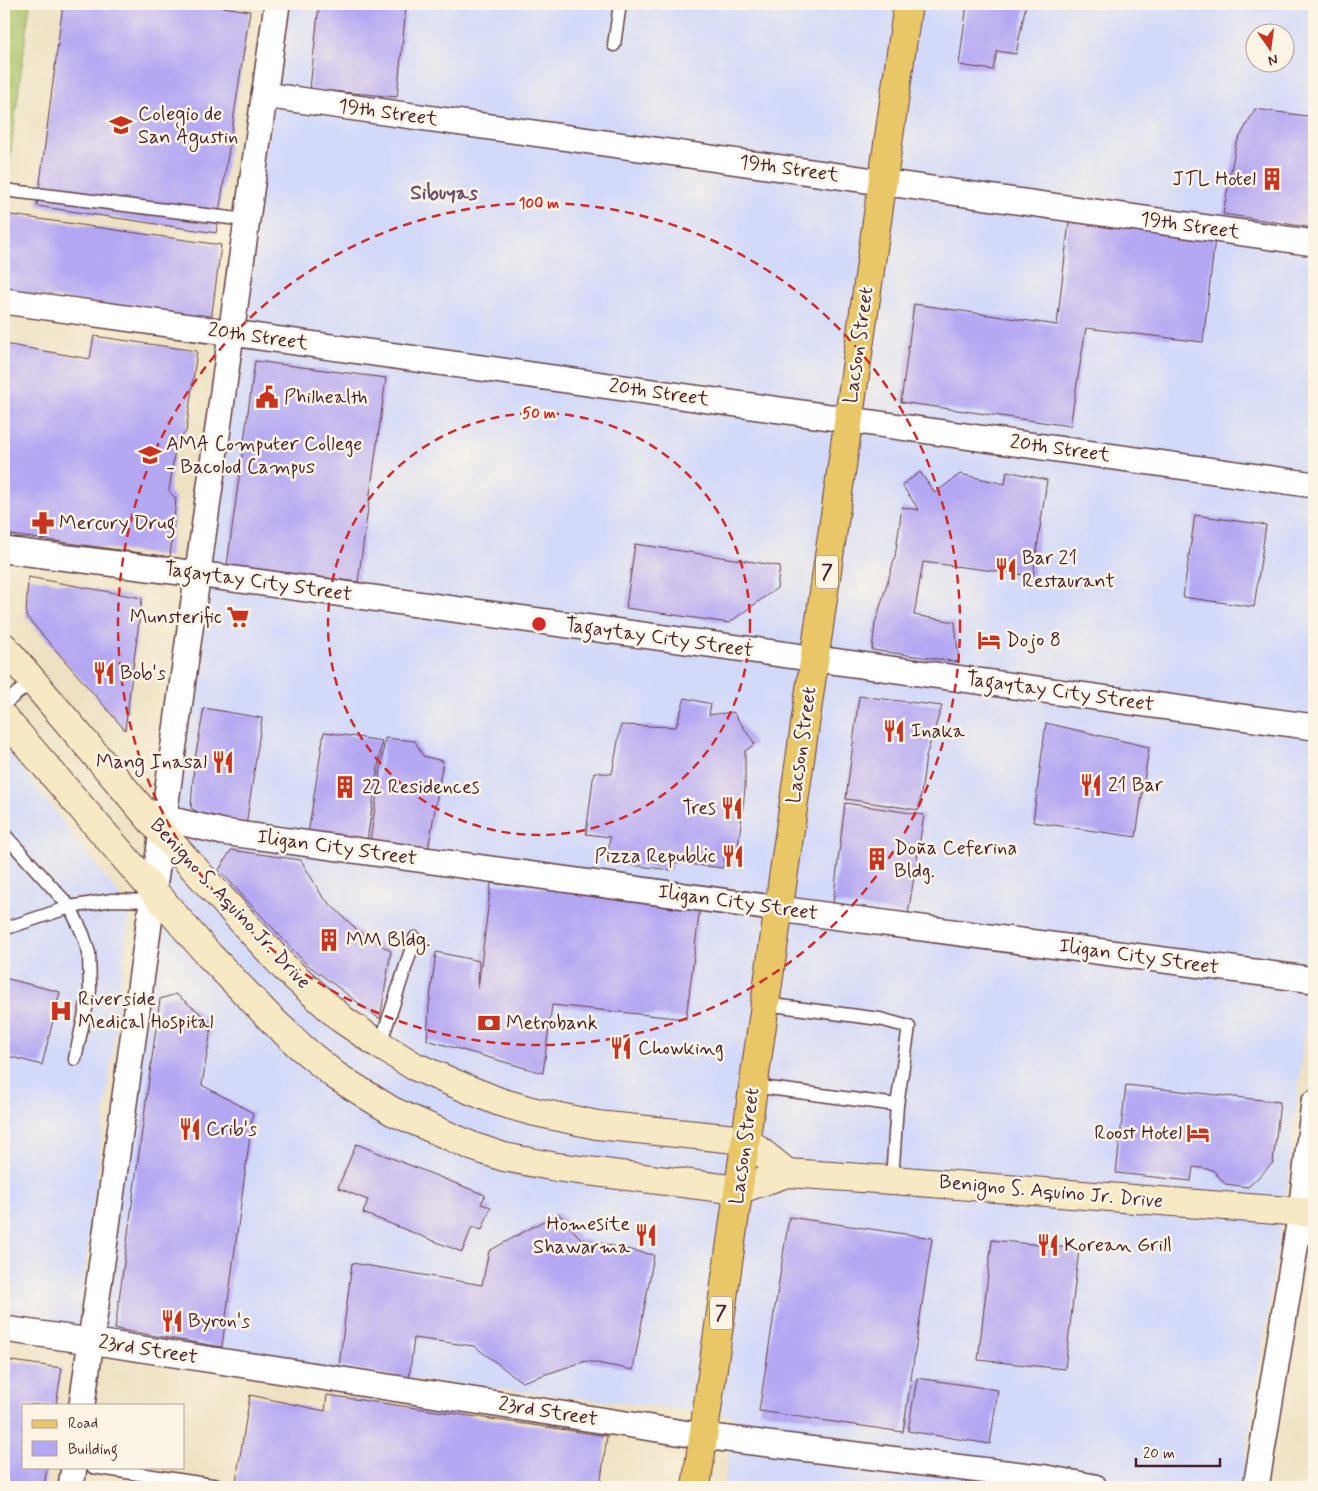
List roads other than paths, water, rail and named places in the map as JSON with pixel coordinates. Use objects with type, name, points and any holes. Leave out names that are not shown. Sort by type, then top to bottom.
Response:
[{"type":"main road","name":"Lacson Street","points":[[696,1487],[908,4]]},
{"type":"main road","name":"Benigno S. Aquino Jr. Drive","points":[[4,647],[284,967],[343,1020],[380,1045],[414,1066],[500,1102],[531,1111],[597,1125],[746,1140]]},
{"type":"main road","name":"Benigno S. Aquino Jr. Drive","points":[[4,718],[152,895],[271,1019],[302,1048],[336,1076],[392,1111],[474,1147],[504,1157],[556,1167],[738,1190],[787,1173],[1307,1212]]},
{"type":"main road","points":[[746,1140],[787,1173]]},
{"type":"street","points":[[82,1404],[277,4]]},
{"type":"street","name":"19th Street","points":[[264,95],[1314,244]]},
{"type":"street","name":"20th Street","points":[[4,301],[1314,485]]},
{"type":"street","name":"Tagaytay City Street","points":[[4,550],[197,574],[1314,727]]},
{"type":"street","name":"Iligan City Street","points":[[162,826],[223,832],[779,909],[1314,980]]},
{"type":"street","points":[[1256,1487],[1307,1212],[1314,1103]]},
{"type":"street","name":"23rd Street","points":[[4,1329],[703,1436],[1046,1483],[1094,1487]]},
{"type":"street","points":[[71,1487],[74,1468]]},
{"type":"lane","points":[[614,45],[620,4]]},
{"type":"lane","points":[[4,190],[246,220]]},
{"type":"lane","points":[[4,704],[32,680]]},
{"type":"lane","points":[[4,834],[70,907],[83,934],[89,953],[90,990],[75,1060]]},
{"type":"lane","points":[[4,929],[70,907],[152,895]]},
{"type":"lane","points":[[380,1045],[415,938]]},
{"type":"lane","points":[[765,1004],[880,1019],[909,1027],[897,1105],[892,1180]]},
{"type":"lane","points":[[753,1086],[897,1105]]},
{"type":"lane","points":[[100,1468],[219,1486]]},
{"type":"place","name":"Colegio de San Agustin","points":[[121,125]]},
{"type":"place","name":"JTL Hotel","points":[[1272,179]]},
{"type":"place","name":"Philhealth","points":[[267,397]]},
{"type":"place","name":"AMA Computer College - Bacolod Campus","points":[[150,455]]},
{"type":"place","name":"Mercury Drug","points":[[43,523]]},
{"type":"place","name":"Bar 21 Restaurant","points":[[1006,569]]},
{"type":"place","name":"Munsterific","points":[[238,617]]},
{"type":"place","name":"Dojo 8","points":[[989,640]]},
{"type":"place","name":"Bob's","points":[[104,673]]},
{"type":"place","name":"Inaka","points":[[894,731]]},
{"type":"place","name":"Mang Inasal","points":[[223,762]]},
{"type":"place","name":"21 Bar","points":[[1091,785]]},
{"type":"place","name":"22 Residences","points":[[345,787]]},
{"type":"place","name":"Tres","points":[[732,808]]},
{"type":"place","name":"Pizza Republic","points":[[733,856]]},
{"type":"place","name":"Doña Ceferina Bldg.","points":[[877,859]]},
{"type":"place","name":"MM Bldg.","points":[[329,940]]},
{"type":"place","name":"Riverside Medical Hospital","points":[[61,1011]]},
{"type":"place","name":"Metrobank","points":[[489,1023]]},
{"type":"place","name":"Chowking","points":[[621,1048]]},
{"type":"place","name":"Crib's","points":[[190,1129]]},
{"type":"place","name":"Roost Hotel","points":[[1198,1133]]},
{"type":"place","name":"Homesite Shawarma","points":[[646,1235]]},
{"type":"place","name":"Korean Grill","points":[[1048,1245]]},
{"type":"place","name":"Byron's","points":[[172,1321]]},
{"type":"district","name":"Sibuyas","points":[[444,193]]}]
